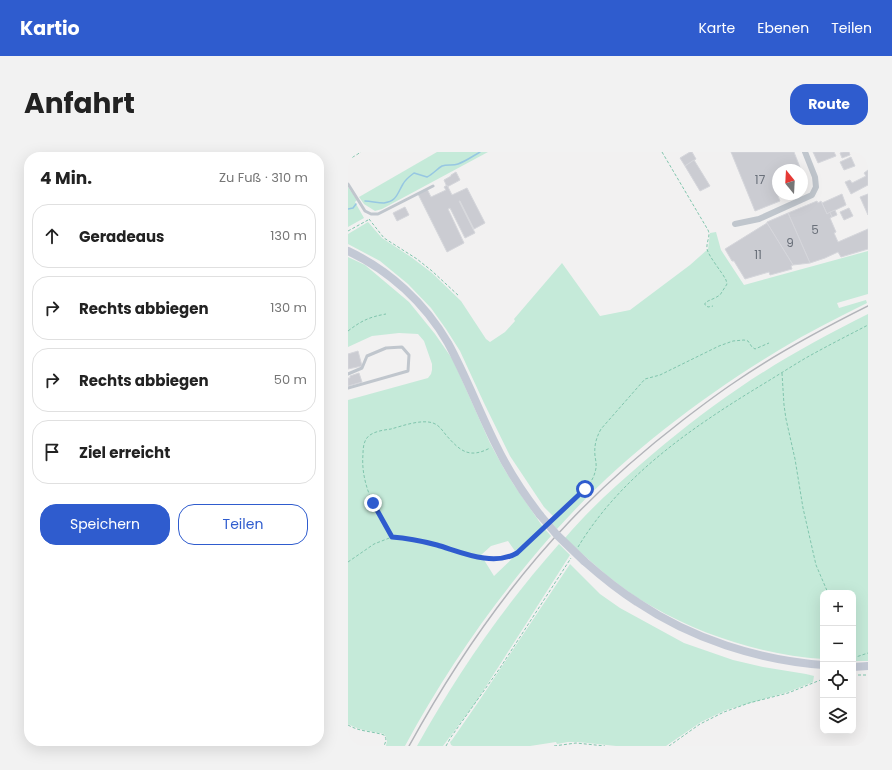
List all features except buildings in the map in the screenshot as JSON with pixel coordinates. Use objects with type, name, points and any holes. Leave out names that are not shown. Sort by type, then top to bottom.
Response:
[{"type":"main road","points":[[348,251],[368,261],[384,272],[399,284],[426,311],[439,329],[457,360],[483,418],[506,465],[517,483],[540,515],[557,535],[584,561],[608,582],[638,603],[690,631],[719,643],[754,654],[793,662],[820,665]]},
{"type":"main road","points":[[856,667],[868,666]]},
{"type":"street","points":[[735,224],[759,219],[812,195],[816,187],[816,177],[805,152]]},
{"type":"lane","points":[[348,184],[365,211],[372,214],[378,214],[432,186]]},
{"type":"lane","points":[[348,374],[362,368],[367,356],[386,348],[402,347],[409,355],[408,370],[348,388]]},
{"type":"path","points":[[348,160],[361,152]]},
{"type":"path","points":[[662,152],[710,232],[707,243],[708,250],[726,280],[727,284],[720,295],[705,303],[708,307],[712,306]]},
{"type":"path","points":[[348,231],[369,219],[384,238],[417,259],[459,296]]},
{"type":"path","points":[[348,331],[372,316],[386,314]]},
{"type":"path","points":[[576,550],[590,528],[616,496],[631,480],[674,444],[732,403],[805,358],[868,325]]},
{"type":"path","points":[[550,522],[591,482],[596,470],[595,448],[598,435],[645,379],[660,375],[719,346],[744,340],[748,341],[755,349],[769,343]]},
{"type":"path","points":[[782,373],[786,419],[795,459],[803,508],[816,565],[827,590]]},
{"type":"path","points":[[392,537],[373,503],[366,483],[362,461],[364,443],[369,436],[379,431],[422,422],[430,422],[438,426],[461,450],[472,454],[485,451]]},
{"type":"path","points":[[348,562],[374,544],[392,537],[424,542],[479,557],[502,558],[517,553],[545,526]]},
{"type":"path","points":[[446,746],[500,668],[572,556]]},
{"type":"path","points":[[856,657],[868,653]]},
{"type":"path","points":[[856,675],[868,675]]},
{"type":"path","points":[[669,746],[700,724],[724,712],[749,703],[788,693],[820,680]]},
{"type":"path","points":[[348,725],[353,728],[384,735],[386,741],[384,746]]},
{"type":"path","points":[[555,746],[576,743],[605,746]]},
{"type":"green space","points":[[437,152],[488,152],[382,209],[375,211],[364,204],[359,197]]},
{"type":"green space","points":[[348,187],[357,200],[355,202],[364,218],[348,227]]},
{"type":"green space","points":[[368,222],[382,238],[432,273],[461,301],[486,339],[490,342],[505,332],[515,321],[514,319],[562,263],[600,316],[630,310],[690,265],[708,249],[710,233],[716,232],[721,250],[744,285],[868,251],[868,294],[837,303],[839,308],[866,300],[867,303],[779,350],[719,389],[690,410],[661,432],[607,478],[557,529],[551,522],[555,518],[544,507],[510,456],[460,351],[431,308],[408,284],[380,261],[348,244],[348,234]]},
{"type":"green space","points":[[348,257],[365,265],[409,302],[435,334],[453,360],[490,443],[503,467],[543,527],[531,539],[515,551],[508,541],[491,546],[481,555],[494,576],[544,528],[551,536],[510,586],[472,637],[437,690],[405,746],[386,746],[387,739],[384,734],[348,724],[348,400],[428,378],[431,374],[432,364],[424,341],[418,334],[399,333],[372,336],[348,347]]},
{"type":"green space","points":[[868,314],[868,661],[856,661],[856,590],[820,590],[820,659],[801,657],[735,642],[692,627],[672,617],[641,600],[618,584],[565,538],[621,481],[689,424],[755,378],[786,358]]},
{"type":"green space","points":[[559,544],[570,555],[476,702],[443,746],[417,746],[448,693],[482,641],[519,592]]},
{"type":"green space","points":[[570,564],[600,594],[620,608],[684,643],[733,660],[814,676],[813,682],[788,692],[726,710],[701,722],[666,746],[616,746],[578,742],[557,744],[556,742],[530,746],[451,745],[450,742]]},
{"type":"waterway","points":[[365,201],[381,203],[392,201],[398,194],[405,181],[414,173],[427,177],[442,166],[458,164],[480,152]]},
{"type":"waterway","points":[[348,209],[353,208],[356,204]]},
{"type":"railway","points":[[409,746],[462,657],[502,601],[546,547],[596,495],[653,444],[689,415],[751,371],[783,351],[868,306]]},
{"type":"route","points":[[373,503],[392,537],[424,542],[479,557],[502,558],[517,553],[585,489]]}]
